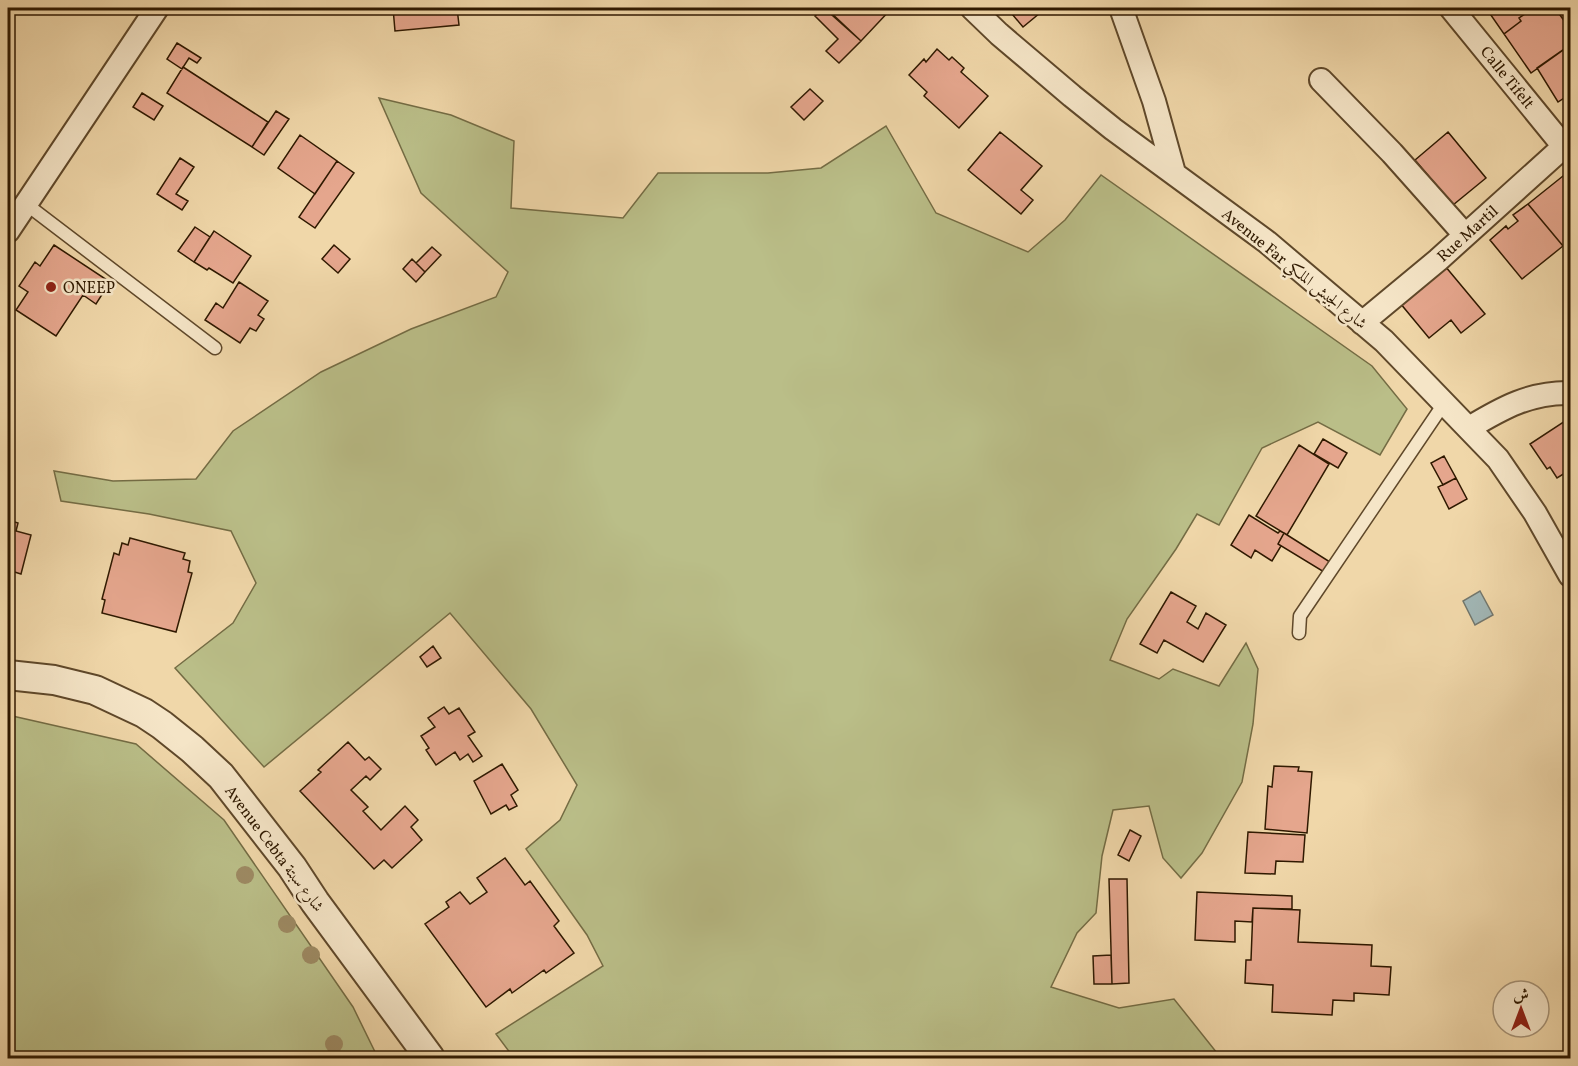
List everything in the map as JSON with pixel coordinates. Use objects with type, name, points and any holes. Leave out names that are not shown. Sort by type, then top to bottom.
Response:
[{"type":"street","points":[[8,231],[157,8]]},
{"type":"street","name":"Avenue Far شارع الجيش الملكي","points":[[972,8],[1072,96],[1267,242],[1384,341],[1498,459],[1535,513],[1570,575]]},
{"type":"street","points":[[1121,8],[1154,101],[1174,173]]},
{"type":"street","name":"Calle Tifelt","points":[[1451,8],[1568,147]]},
{"type":"street","points":[[1322,80],[1392,153],[1465,235]]},
{"type":"street","name":"Rue Martil","points":[[1362,323],[1404,290],[1568,147]]},
{"type":"street","points":[[1469,428],[1525,398],[1552,392],[1570,393]]},
{"type":"street","name":"Avenue Cebta شارع سبتة","points":[[8,675],[54,680],[95,690],[144,713],[192,749],[221,776],[292,867],[430,1059]]},
{"type":"lane","points":[[26,204],[215,348]]},
{"type":"lane","points":[[1299,633],[1300,616],[1444,402]]},
{"type":"green space","points":[[379,98],[451,115],[514,141],[511,208],[623,218],[658,173],[768,173],[821,168],[886,126],[936,213],[1028,252],[1065,220],[1101,175],[1372,366],[1407,409],[1380,455],[1318,422],[1262,448],[1219,525],[1197,514],[1176,549],[1127,619],[1110,660],[1159,679],[1173,669],[1219,686],[1246,643],[1258,669],[1253,724],[1242,782],[1202,853],[1181,878],[1163,858],[1149,806],[1113,810],[1102,856],[1096,913],[1077,933],[1051,987],[1119,1008],[1174,999],[1221,1058],[514,1058],[496,1034],[603,966],[587,935],[526,849],[560,820],[577,785],[531,709],[450,613],[264,767],[175,668],[233,623],[256,583],[231,531],[149,514],[61,501],[54,471],[113,481],[196,479],[233,431],[321,372],[411,329],[496,297],[508,272],[421,193]]},
{"type":"green space","points":[[8,715],[136,744],[224,820],[353,1007],[378,1058],[8,1058]]},
{"type":"shaded area","points":[[1480,591],[1493,615],[1475,625],[1463,601]]},
{"type":"building","points":[[87,8],[101,8],[97,14]]},
{"type":"building","points":[[365,8],[393,8],[366,11]]},
{"type":"building","points":[[393,8],[457,8],[459,25],[395,31]]},
{"type":"building","points":[[491,8],[507,8],[508,12],[492,14]]},
{"type":"building","points":[[824,8],[861,41],[839,63],[826,51],[838,39],[815,16]]},
{"type":"building","points":[[826,8],[892,8],[861,41]]},
{"type":"building","points":[[1007,8],[1046,8],[1023,27]]},
{"type":"building","points":[[1486,8],[1534,8],[1519,18],[1521,21],[1504,34]]},
{"type":"building","points":[[1534,8],[1537,10],[1555,8],[1570,29],[1570,45],[1531,73],[1504,34],[1521,21],[1519,18]]},
{"type":"building","points":[[1555,8],[1570,8],[1570,29]]},
{"type":"building","points":[[177,43],[201,58],[197,63],[189,58],[182,69],[167,59]]},
{"type":"building","points":[[1570,45],[1570,94],[1558,102],[1537,68]]},
{"type":"building","points":[[937,49],[949,60],[952,57],[964,68],[961,72],[988,96],[959,128],[924,96],[927,92],[909,75],[924,59],[926,62]]},
{"type":"building","points":[[183,67],[268,122],[252,147],[167,93]]},
{"type":"building","points":[[810,89],[823,101],[804,120],[791,107]]},
{"type":"building","points":[[142,93],[163,106],[154,120],[133,107]]},
{"type":"building","points":[[276,111],[289,119],[264,155],[252,147]]},
{"type":"building","points":[[1000,132],[1042,166],[1021,190],[1033,200],[1021,214],[968,170]]},
{"type":"building","points":[[1448,132],[1486,178],[1453,205],[1415,160]]},
{"type":"building","points":[[300,135],[337,161],[315,194],[278,168]]},
{"type":"building","points":[[180,158],[194,167],[176,194],[188,201],[182,210],[157,194]]},
{"type":"building","points":[[337,161],[354,173],[315,228],[299,217]]},
{"type":"building","points":[[1568,172],[1570,175],[1570,240],[1563,246],[1528,204]]},
{"type":"building","points":[[1528,204],[1563,246],[1522,279],[1490,240],[1506,226],[1508,229],[1518,221],[1513,215]]},
{"type":"building","points":[[195,227],[210,237],[194,262],[178,251]]},
{"type":"building","points":[[214,231],[251,256],[233,283],[209,268],[207,270],[194,262]]},
{"type":"building","points":[[54,245],[110,282],[96,304],[83,295],[56,336],[16,310],[28,292],[19,286],[35,262],[40,266]]},
{"type":"building","points":[[334,245],[350,259],[338,273],[322,259]]},
{"type":"building","points":[[432,247],[441,255],[425,272],[416,263]]},
{"type":"building","points":[[412,259],[425,272],[416,282],[403,269]]},
{"type":"building","points":[[1445,266],[1485,314],[1461,333],[1451,320],[1429,338],[1400,303]]},
{"type":"building","points":[[239,282],[268,301],[258,315],[264,319],[256,331],[250,328],[240,343],[205,320],[216,303],[223,308]]},
{"type":"building","points":[[1568,419],[1570,423],[1570,470],[1557,478],[1550,467],[1547,469],[1530,444]]},
{"type":"building","points":[[1323,439],[1347,453],[1338,468],[1314,454]]},
{"type":"building","points":[[1299,445],[1329,464],[1287,535],[1256,516]]},
{"type":"building","points":[[1444,456],[1456,478],[1443,485],[1431,463]]},
{"type":"building","points":[[1456,478],[1467,499],[1449,509],[1438,487]]},
{"type":"building","points":[[1249,515],[1278,533],[1280,531],[1284,533],[1278,544],[1281,546],[1272,561],[1255,550],[1251,558],[1231,545]]},
{"type":"building","points":[[8,520],[18,523],[16,531],[31,535],[21,574],[8,570]]},
{"type":"building","points":[[1284,533],[1330,562],[1324,572],[1278,544]]},
{"type":"building","points":[[130,538],[185,553],[183,559],[190,561],[188,572],[192,573],[176,632],[102,613],[105,600],[102,599],[114,553],[119,555],[122,543],[128,545]]},
{"type":"building","points":[[1171,592],[1196,606],[1187,622],[1198,629],[1206,613],[1226,625],[1203,662],[1164,640],[1157,653],[1140,644]]},
{"type":"building","points":[[433,646],[441,658],[427,667],[420,657]]},
{"type":"building","points":[[444,707],[449,714],[459,708],[475,732],[468,736],[482,756],[473,762],[468,754],[460,760],[455,752],[436,765],[426,750],[429,748],[421,736],[435,727],[428,718]]},
{"type":"building","points":[[348,742],[365,760],[369,757],[381,769],[370,780],[366,776],[351,790],[368,807],[363,811],[381,830],[405,806],[418,820],[411,827],[422,840],[392,868],[384,860],[374,869],[300,791],[321,772],[318,770]]},
{"type":"building","points":[[502,764],[518,790],[511,795],[517,806],[509,810],[506,805],[491,814],[474,781]]},
{"type":"building","points":[[1274,766],[1299,767],[1298,771],[1312,772],[1307,833],[1265,829],[1268,786],[1272,787]]},
{"type":"building","points":[[1130,830],[1141,836],[1129,861],[1118,855]]},
{"type":"building","points":[[1248,832],[1305,835],[1303,862],[1276,861],[1275,874],[1245,873]]},
{"type":"building","points":[[505,858],[525,885],[530,881],[559,921],[554,926],[574,953],[546,973],[544,970],[512,993],[510,989],[486,1007],[425,924],[449,907],[446,902],[460,892],[470,904],[487,892],[477,878]]},
{"type":"building","points":[[1109,879],[1127,879],[1129,983],[1112,984]]},
{"type":"building","points":[[1197,892],[1292,896],[1292,909],[1253,908],[1252,922],[1235,921],[1235,942],[1195,940]]},
{"type":"building","points":[[1253,908],[1300,910],[1298,942],[1372,945],[1371,966],[1391,967],[1389,995],[1354,993],[1354,1001],[1333,1000],[1332,1015],[1272,1012],[1273,985],[1245,983],[1246,960],[1251,960]]},
{"type":"building","points":[[1111,955],[1112,984],[1094,984],[1093,956]]},
{"type":"place","name":"ONEEP","points":[[51,287]]}]
